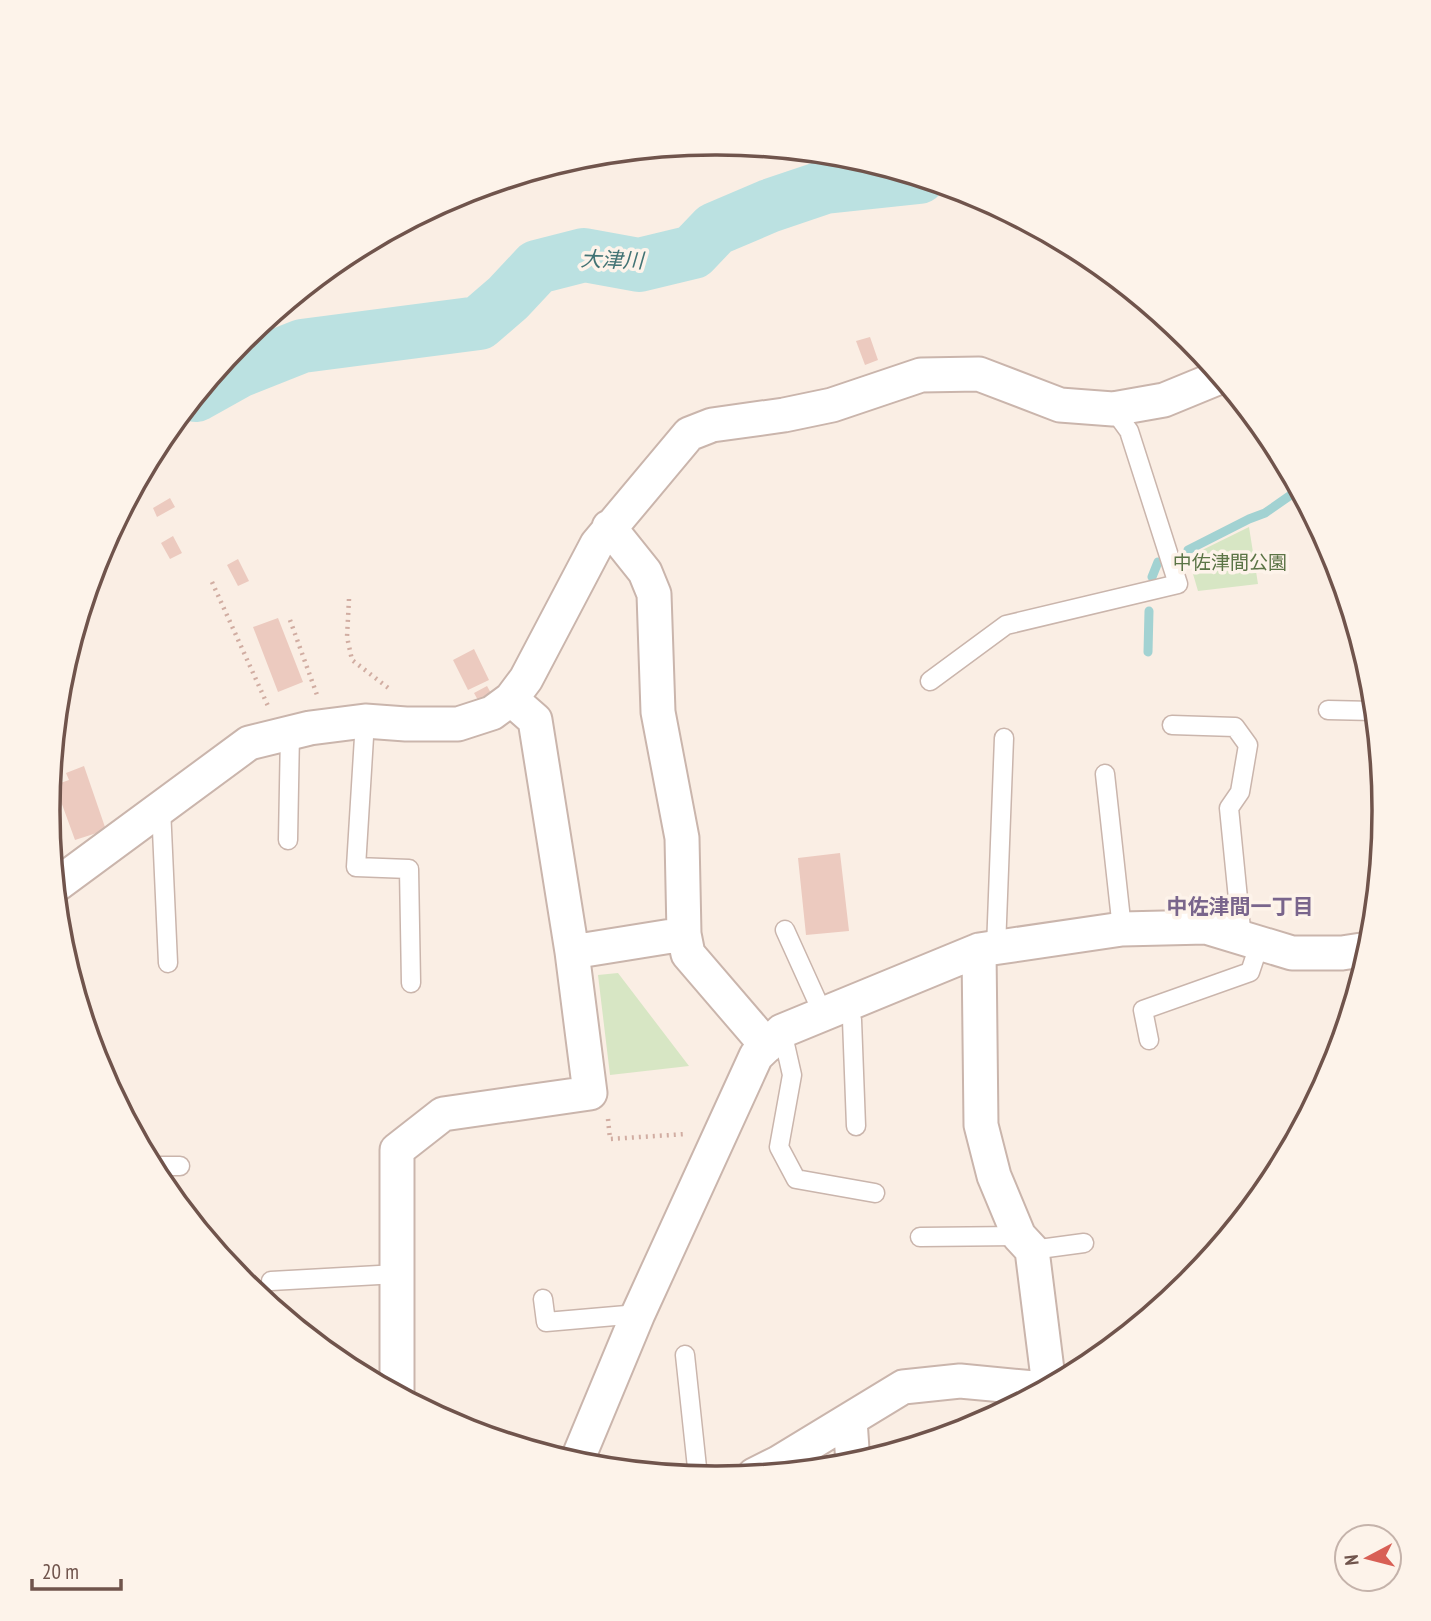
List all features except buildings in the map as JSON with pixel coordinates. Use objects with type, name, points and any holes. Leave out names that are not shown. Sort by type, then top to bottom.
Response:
[{"type":"street","points":[[63,880],[249,743],[365,721],[458,724],[492,713],[511,699],[527,679],[597,544],[609,527],[689,435],[712,425],[832,405],[921,375],[979,374],[1060,405],[1113,409],[1164,400],[1211,380]]},
{"type":"street","points":[[609,527],[645,572],[654,594],[658,712],[682,838],[684,934],[688,954],[775,1039]]},
{"type":"street","points":[[397,1384],[397,1150],[443,1114],[590,1093],[572,952],[534,720],[511,699]]},
{"type":"street","points":[[580,1452],[638,1314],[756,1056],[775,1039],[834,1009],[988,949],[1122,929],[1206,927],[1292,953],[1356,951]]},
{"type":"street","points":[[572,952],[684,934]]},
{"type":"street","points":[[988,949],[981,1125],[994,1176],[1025,1243],[1046,1377]]},
{"type":"street","points":[[778,1463],[903,1387],[960,1381],[1030,1386]]},
{"type":"street","points":[[850,1420],[852,1452]]},
{"type":"lane","points":[[930,681],[1006,625],[1178,584],[1129,431],[1113,409]]},
{"type":"lane","points":[[1328,710],[1364,711]]},
{"type":"lane","points":[[365,721],[356,867],[409,869],[411,982]]},
{"type":"lane","points":[[1149,1040],[1143,1010],[1250,972],[1251,942],[1229,808],[1240,792],[1248,745],[1235,727],[1172,725]]},
{"type":"lane","points":[[286,734],[288,840]]},
{"type":"lane","points":[[988,949],[1004,738]]},
{"type":"lane","points":[[1105,774],[1122,929]]},
{"type":"lane","points":[[161,808],[168,963]]},
{"type":"lane","points":[[785,930],[834,1009],[852,1020],[856,1126]]},
{"type":"lane","points":[[775,1039],[792,1075],[779,1147],[796,1179],[875,1193]]},
{"type":"lane","points":[[164,1166],[180,1166]]},
{"type":"lane","points":[[920,1237],[1025,1243],[1084,1243]]},
{"type":"lane","points":[[271,1281],[397,1274]]},
{"type":"lane","points":[[542,1299],[546,1322],[638,1314]]},
{"type":"lane","points":[[685,1355],[697,1466]]},
{"type":"path","points":[[212,582],[286,734]]},
{"type":"path","points":[[349,599],[347,637],[352,660],[410,707],[406,724]]},
{"type":"path","points":[[290,620],[329,726]]},
{"type":"path","points":[[590,1093],[606,1100],[610,1139],[722,1132]]},
{"type":"green space","name":"中佐津間公園","points":[[1249,527],[1258,584],[1198,591],[1188,557]]},
{"type":"green space","points":[[618,973],[689,1066],[610,1075],[598,975]]},
{"type":"waterway","name":"大津川","points":[[218,383],[239,371],[302,346],[479,323],[508,298],[537,267],[584,255],[639,265],[693,252],[715,229],[769,206],[825,187],[894,180]]},
{"type":"waterway","points":[[1188,550],[1265,513],[1291,495]]},
{"type":"waterway","points":[[1152,577],[1158,562]]},
{"type":"waterway","points":[[1148,652],[1149,611]]},
{"type":"district","name":"中佐津間一丁目","points":[[1240,907]]}]
